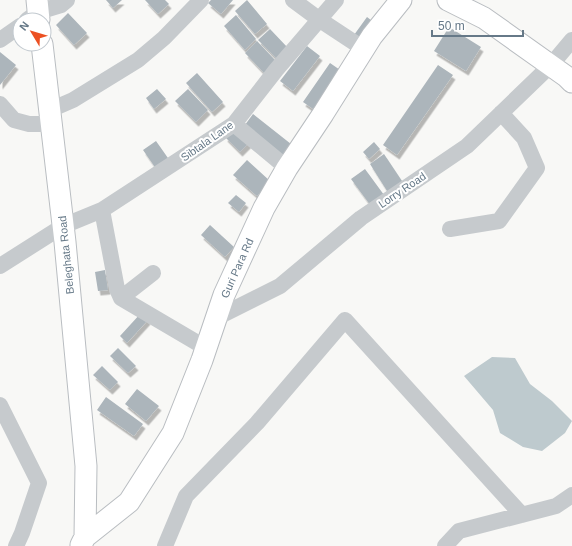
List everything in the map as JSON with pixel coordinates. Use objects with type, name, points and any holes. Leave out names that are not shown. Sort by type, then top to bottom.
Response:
[{"type":"main road","name":"Guri Para Rd","points":[[83,542],[129,502],[173,433],[206,348],[224,294],[264,208],[287,168],[372,36],[401,0]]},
{"type":"main road","points":[[448,0],[473,5],[484,18],[551,65],[572,82]]},
{"type":"main road","name":"Beleghata Road","points":[[43,52],[63,226],[86,466],[83,542]]},
{"type":"street","points":[[38,12],[61,5],[67,0]]},
{"type":"street","points":[[0,104],[14,120],[29,124],[50,117],[73,100],[138,60],[164,38],[202,0]]},
{"type":"street","points":[[293,0],[364,49]]},
{"type":"street","name":"Sibtala Lane","points":[[0,266],[63,226],[102,210],[234,124],[276,70],[336,0]]},
{"type":"street","points":[[0,40],[12,32]]},
{"type":"street","name":"Lorry Road","points":[[216,318],[280,286],[361,218],[467,146],[551,65],[572,40]]},
{"type":"street","points":[[450,229],[499,221],[537,168],[524,138],[502,112]]},
{"type":"street","points":[[234,124],[287,168]]},
{"type":"street","points":[[102,210],[117,288],[121,298],[206,348]]},
{"type":"street","points":[[121,298],[152,273]]},
{"type":"street","points":[[165,546],[186,496],[257,423],[345,320],[522,515]]},
{"type":"street","points":[[0,405],[39,483],[16,546]]},
{"type":"street","points":[[445,546],[459,531],[556,506],[572,496]]},
{"type":"shaded area","points":[[492,357],[515,358],[530,384],[552,401],[572,421],[565,433],[542,451],[523,447],[500,433],[493,410],[464,376]]},
{"type":"building","points":[[106,0],[122,0],[113,8]]},
{"type":"building","points":[[145,0],[165,0],[169,4],[158,14]]},
{"type":"building","points":[[211,0],[233,0],[221,14],[208,3]]},
{"type":"building","points":[[247,0],[267,24],[255,34],[235,11]]},
{"type":"building","points":[[68,13],[87,33],[74,45],[56,25]]},
{"type":"building","points":[[236,15],[256,39],[245,50],[224,26]]},
{"type":"building","points":[[367,17],[376,24],[364,42],[354,35]]},
{"type":"building","points":[[449,27],[481,47],[466,71],[434,51]]},
{"type":"building","points":[[270,29],[288,48],[277,59],[258,40]]},
{"type":"building","points":[[257,41],[276,61],[264,73],[245,53]]},
{"type":"building","points":[[307,46],[320,56],[293,91],[280,81]]},
{"type":"building","points":[[0,52],[16,65],[0,85]]},
{"type":"building","points":[[330,63],[343,72],[316,111],[303,102]]},
{"type":"building","points":[[438,65],[453,75],[397,155],[383,145]]},
{"type":"building","points":[[197,73],[223,102],[212,112],[186,83]]},
{"type":"building","points":[[157,89],[166,99],[154,109],[146,98]]},
{"type":"building","points":[[188,89],[208,110],[196,122],[175,101]]},
{"type":"building","points":[[253,114],[291,144],[279,159],[242,129]]},
{"type":"building","points":[[235,126],[250,142],[240,152],[225,137]]},
{"type":"building","points":[[156,141],[170,161],[157,170],[143,150]]},
{"type":"building","points":[[374,142],[380,149],[369,159],[363,152]]},
{"type":"building","points":[[384,154],[404,184],[389,194],[370,164]]},
{"type":"building","points":[[247,160],[270,181],[257,196],[233,175]]},
{"type":"building","points":[[365,169],[384,195],[371,206],[351,179]]},
{"type":"building","points":[[236,195],[246,203],[239,212],[228,203]]},
{"type":"building","points":[[210,225],[234,247],[225,257],[201,235]]},
{"type":"building","points":[[105,270],[108,290],[98,291],[95,272]]},
{"type":"building","points":[[141,313],[148,320],[127,343],[120,336]]},
{"type":"building","points":[[118,348],[136,366],[128,373],[110,356]]},
{"type":"building","points":[[102,366],[118,382],[110,390],[93,375]]},
{"type":"building","points":[[137,389],[159,406],[146,421],[125,404]]},
{"type":"building","points":[[106,397],[143,424],[134,436],[97,410]]}]
